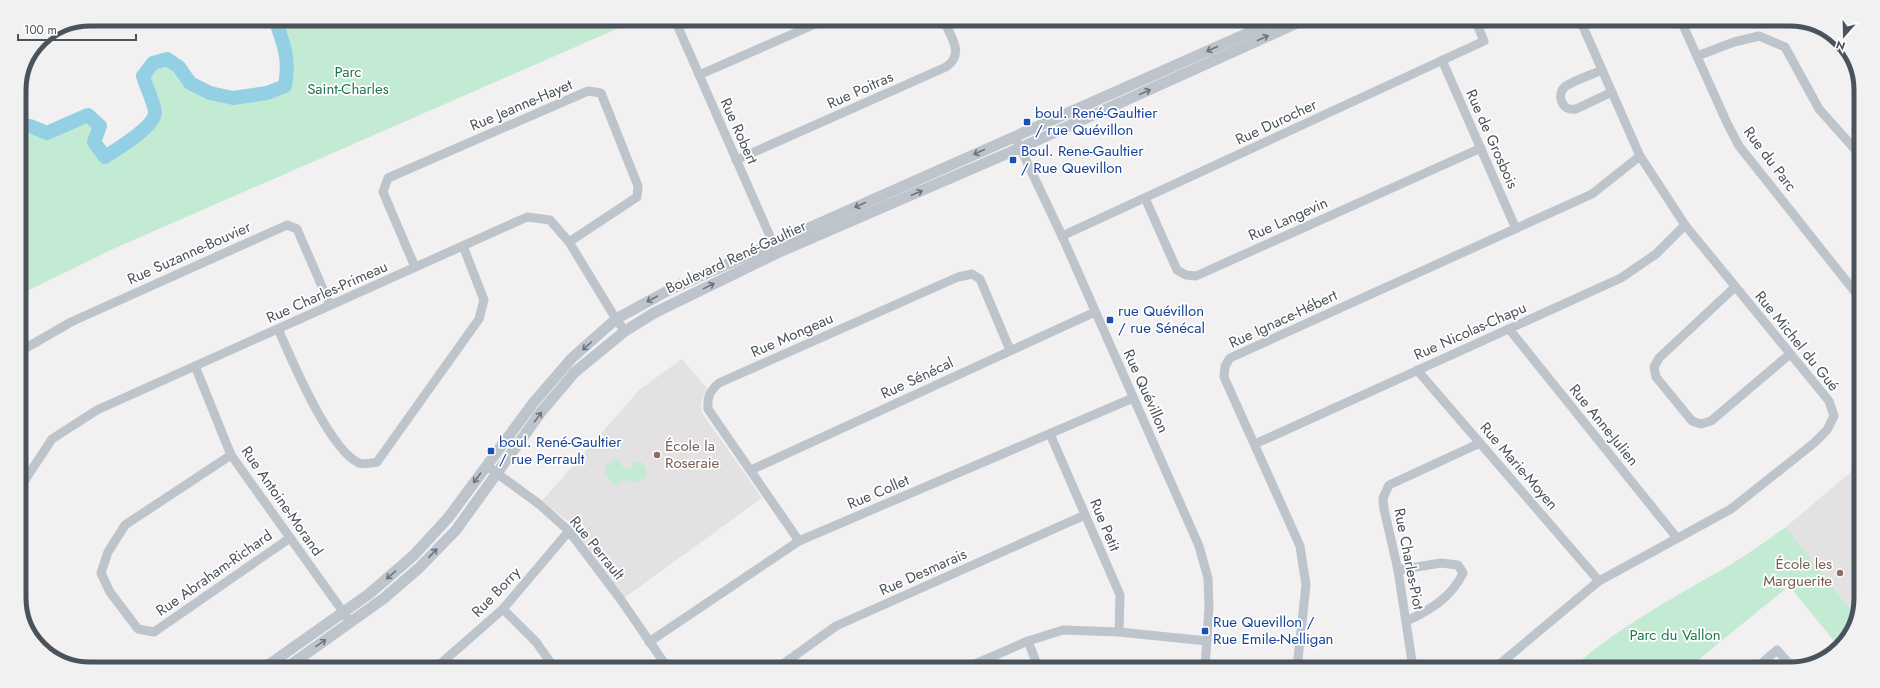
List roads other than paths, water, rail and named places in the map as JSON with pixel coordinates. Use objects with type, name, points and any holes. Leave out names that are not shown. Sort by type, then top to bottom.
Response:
[{"type":"street","name":"Rue Robert","points":[[678,26],[775,248]]},
{"type":"street","points":[[699,75],[811,26]]},
{"type":"street","name":"Rue Poitras","points":[[736,160],[946,67],[954,62],[956,47],[946,26]]},
{"type":"street","name":"Boulevard René-Gaultier","points":[[295,662],[383,599],[419,568],[456,530],[498,474],[541,412],[574,372],[625,331],[654,313],[775,248],[1015,137],[1264,26]]},
{"type":"street","name":"Boulevard René-Gaultier","points":[[273,662],[369,594],[413,556],[448,518],[534,402],[566,365],[616,320],[669,290],[1020,148],[1290,26]]},
{"type":"street","name":"Rue Durocher","points":[[1062,236],[1484,41],[1478,26]]},
{"type":"street","name":"Rue Michel du Gué","points":[[1501,662],[1599,581],[1731,509],[1814,443],[1827,430],[1834,416],[1829,401],[1685,225],[1640,156],[1583,26]]},
{"type":"street","name":"Rue du Parc","points":[[1684,26],[1727,123],[1739,146],[1854,291]]},
{"type":"street","points":[[1697,56],[1734,42],[1759,36],[1786,46],[1819,109],[1854,148]]},
{"type":"street","name":"Rue de Grosbois","points":[[1442,60],[1516,229]]},
{"type":"street","points":[[1602,70],[1565,87],[1561,95],[1561,103],[1566,108],[1571,110],[1576,109],[1612,92]]},
{"type":"street","name":"Rue Jeanne-Hayet","points":[[415,267],[383,192],[388,178],[588,91],[601,93],[638,186],[636,197],[570,242]]},
{"type":"street","name":"Rue Quévillon","points":[[1015,137],[1062,236],[1199,546],[1208,578],[1209,607],[1205,662]]},
{"type":"street","name":"Rue Langevin","points":[[1145,198],[1177,270],[1186,275],[1196,276],[1481,148]]},
{"type":"street","name":"Rue Ignace-Hébert","points":[[1298,662],[1306,585],[1300,546],[1224,377],[1225,366],[1230,358],[1592,194],[1640,156]]},
{"type":"street","name":"Rue Charles-Primeau","points":[[26,476],[52,439],[97,410],[527,217],[550,220],[570,242],[616,320],[625,331]]},
{"type":"street","name":"Rue Suzanne-Bouvier","points":[[26,348],[71,322],[287,224],[298,229],[330,305]]},
{"type":"street","name":"Rue Nicolas-Chapu","points":[[1254,444],[1621,278],[1656,254],[1685,225]]},
{"type":"street","points":[[278,329],[307,394],[343,451],[360,463],[377,462],[480,320],[484,300],[463,246]]},
{"type":"street","name":"Rue Mongeau","points":[[799,540],[708,409],[707,399],[710,391],[719,383],[958,276],[972,274],[980,279],[1010,350]]},
{"type":"street","points":[[1735,287],[1659,358],[1654,367],[1656,377],[1683,410],[1692,420],[1701,424],[1711,421],[1790,354]]},
{"type":"street","name":"Rue Sénécal","points":[[751,470],[1095,312]]},
{"type":"street","name":"Rue Anne-Julien","points":[[1509,329],[1677,538]]},
{"type":"street","name":"Rue Antoine-Morand","points":[[195,366],[231,455],[350,623]]},
{"type":"street","name":"Rue Marie-Moyen","points":[[1417,370],[1599,581]]},
{"type":"street","name":"Rue Collet","points":[[649,642],[799,540],[1133,398]]},
{"type":"street","name":"Rue Petit","points":[[1050,434],[1120,595],[1119,632]]},
{"type":"street","name":"Rue Charles-Piot","points":[[1412,662],[1398,570],[1384,509],[1383,498],[1387,487],[1480,443]]},
{"type":"street","name":"Rue Abraham-Richard","points":[[231,455],[125,525],[108,552],[101,573],[110,592],[138,630],[154,632],[290,538]]},
{"type":"street","name":"Rue Perrault","points":[[487,466],[539,504],[569,531],[621,600],[664,662]]},
{"type":"street","name":"Rue Desmarais","points":[[786,662],[836,626],[1085,515]]},
{"type":"street","name":"Rue Borry","points":[[442,662],[503,608],[569,531]]},
{"type":"street","points":[[1398,570],[1441,563],[1458,565],[1463,573],[1459,582],[1448,595],[1429,610],[1407,621]]},
{"type":"street","points":[[503,608],[536,642],[550,662]]},
{"type":"street","points":[[980,662],[1028,641],[1063,630],[1119,632],[1207,641]]},
{"type":"street","points":[[1028,641],[1036,662]]},
{"type":"street","points":[[1763,662],[1777,650],[1788,662]]},
{"type":"waterway","points":[[26,126],[47,133],[88,115],[100,126],[94,142],[105,157],[142,131],[153,118],[155,109],[143,76],[153,63],[167,59],[179,67],[190,83],[210,93],[233,98],[267,93],[285,86],[287,67],[286,59],[277,26]]},
{"type":"place","name":"boul. René-Gaultier / rue Quévillon","points":[[1027,122]]},
{"type":"place","name":"Boul. Rene-Gaultier / Rue Quevillon","points":[[1013,160]]},
{"type":"place","name":"rue Quévillon / rue Sénécal","points":[[1110,320]]},
{"type":"place","name":"boul. René-Gaultier / rue Perrault","points":[[491,451]]},
{"type":"place","name":"École la Roseraie","points":[[657,455]]},
{"type":"place","name":"École les Marguerite","points":[[1840,573]]},
{"type":"place","name":"Rue Quevillon / Rue Emile-Nelligan","points":[[1205,631]]},
{"type":"park label","name":"Parc Saint-Charles","points":[[348,80]]},
{"type":"park label","name":"Parc du Vallon","points":[[1675,635]]}]
